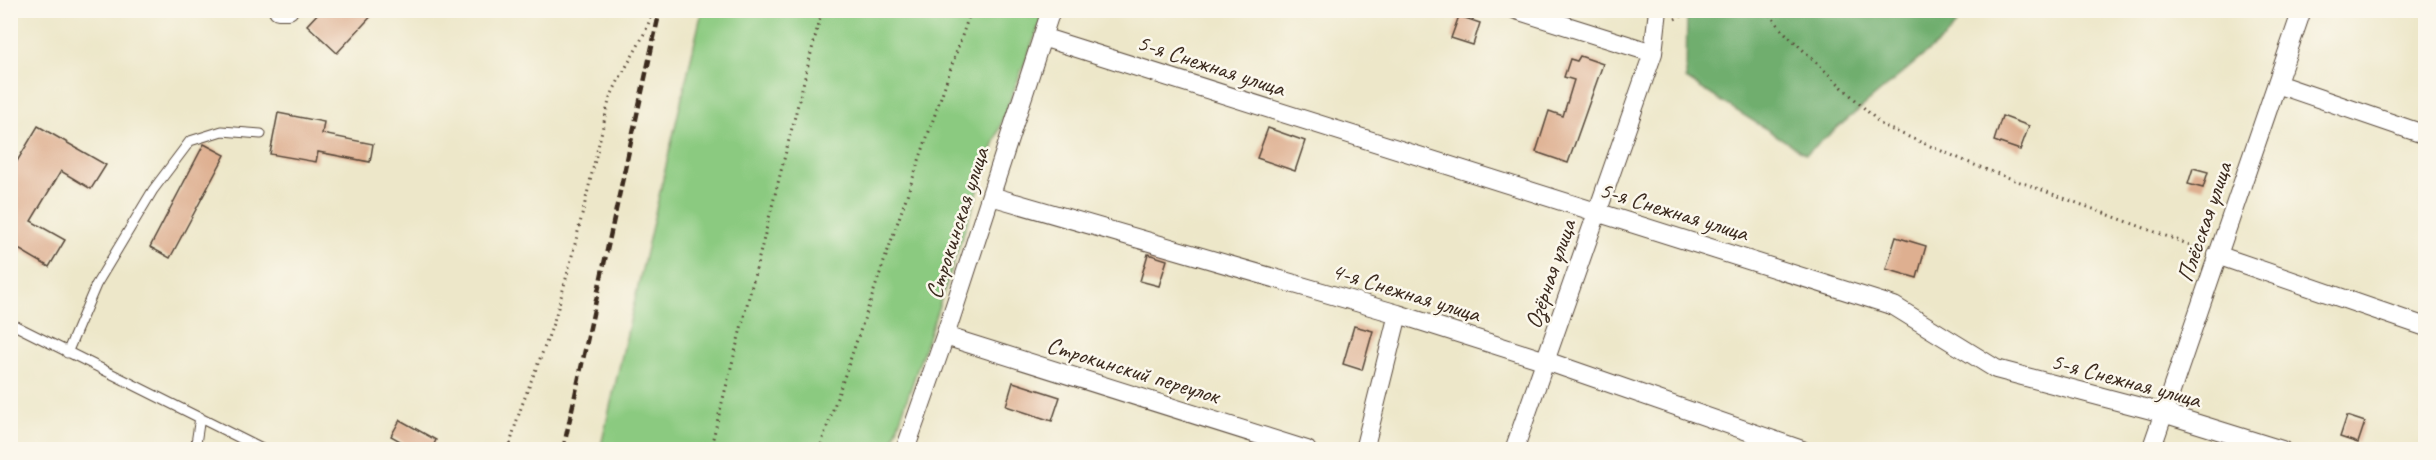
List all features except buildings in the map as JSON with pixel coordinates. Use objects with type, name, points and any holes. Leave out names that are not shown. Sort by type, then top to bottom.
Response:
[{"type":"street","points":[[278,10],[289,10]]},
{"type":"street","name":"Строкинская улица","points":[[905,450],[992,196],[1051,10]]},
{"type":"street","points":[[1516,10],[1653,53]]},
{"type":"street","name":"Озёрная улица","points":[[1514,450],[1653,53],[1658,10]]},
{"type":"street","name":"Плёсская улица","points":[[2151,450],[2302,10]]},
{"type":"street","name":"5-я Снежная улица","points":[[1042,37],[1894,306],[1996,369],[2163,413],[2282,450]]},
{"type":"street","points":[[2277,84],[2426,135]]},
{"type":"street","name":"4-я Снежная улица","points":[[992,196],[1398,314],[1546,360],[1802,450]]},
{"type":"street","points":[[2217,255],[2426,327]]},
{"type":"street","points":[[1364,450],[1398,314]]},
{"type":"street","name":"Строкинский переулок","points":[[945,336],[1307,450]]},
{"type":"lane","points":[[67,353],[96,285],[153,190],[190,141],[222,131],[261,134]]},
{"type":"lane","points":[[10,323],[264,450]]},
{"type":"lane","points":[[195,450],[200,417]]},
{"type":"path","points":[[509,450],[520,408],[543,355],[558,309],[609,101],[621,74],[649,25],[653,10]]},
{"type":"path","points":[[710,450],[822,10]]},
{"type":"path","points":[[819,450],[971,10]]},
{"type":"path","points":[[1766,10],[1782,30],[1883,126],[1977,166],[2217,255]]},
{"type":"green space","points":[[1687,10],[1966,11],[1948,35],[1806,154],[1686,79]]},
{"type":"green space","points":[[702,11],[1045,11],[1003,118],[890,449],[600,450]]},
{"type":"railway","points":[[563,450],[660,10]]}]
